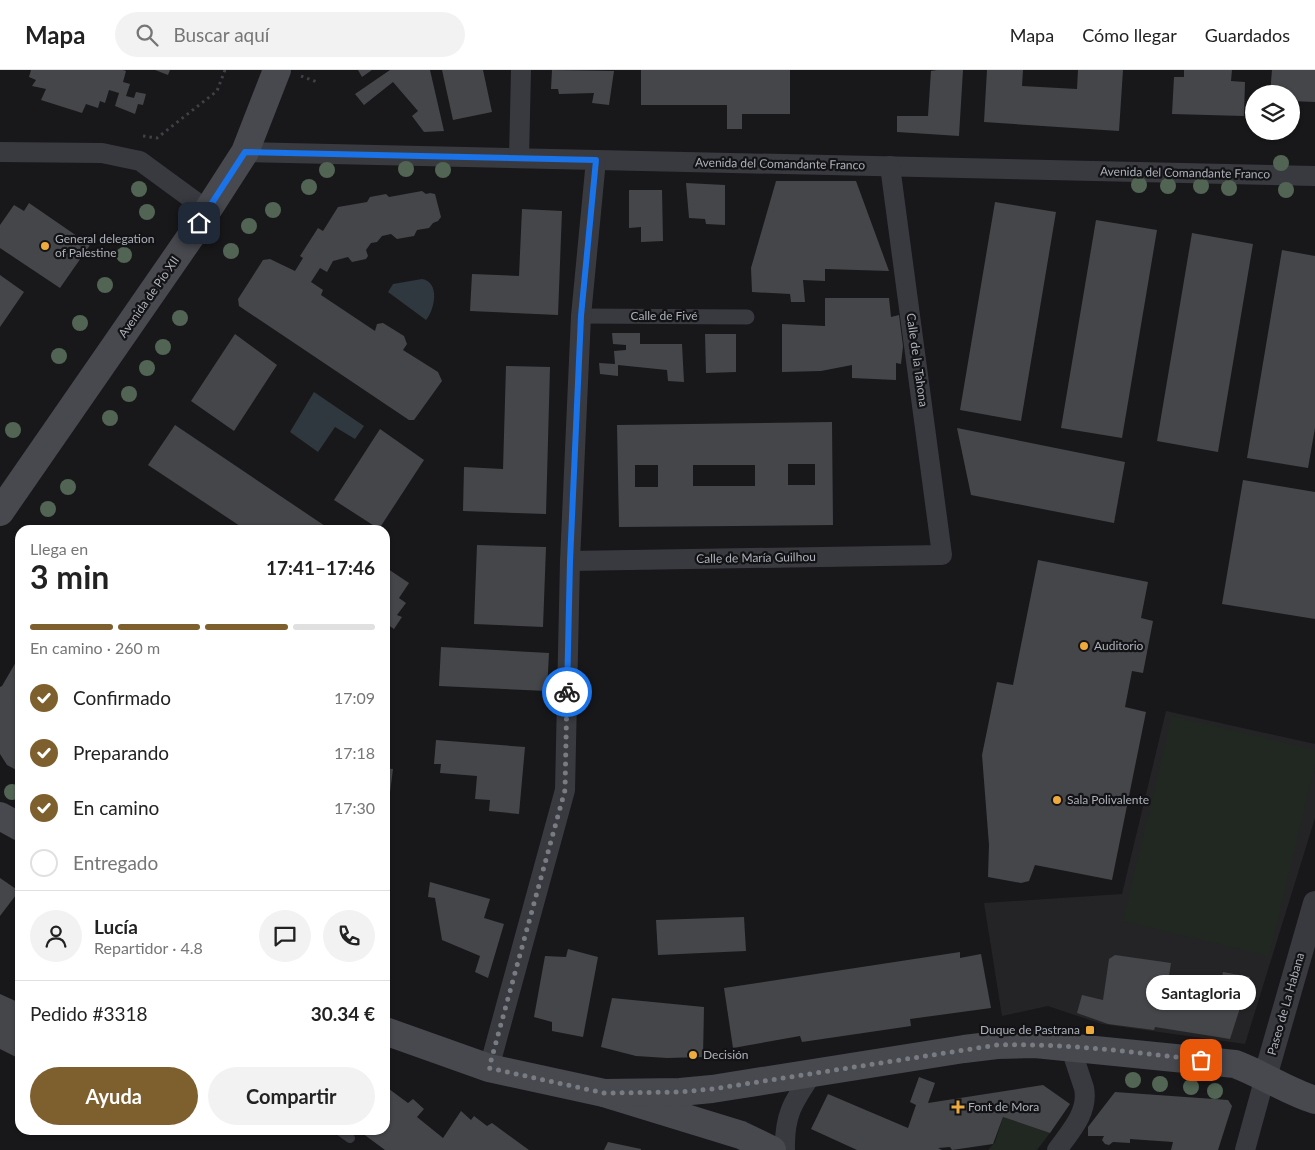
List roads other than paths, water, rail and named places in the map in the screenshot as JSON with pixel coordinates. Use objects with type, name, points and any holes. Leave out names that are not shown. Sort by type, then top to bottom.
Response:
[{"type":"main road","name":"Avenida de Pío XII","points":[[0,512],[191,236],[245,152],[277,70]]},
{"type":"main road","points":[[0,816],[15,824]]},
{"type":"main road","points":[[390,1033],[489,1068],[604,1093],[741,1136],[772,1150]]},
{"type":"main road","points":[[604,1093],[680,1092],[712,1089],[997,1045],[1035,1044],[1235,1064],[1297,1094],[1315,1100]]},
{"type":"street","points":[[519,158],[521,70]]},
{"type":"street","points":[[0,152],[102,153],[140,161],[207,210]]},
{"type":"street","name":"Avenida del Comandante Franco","points":[[245,152],[1315,176]]},
{"type":"street","points":[[489,1068],[565,790],[570,561],[581,316],[596,160]]},
{"type":"street","name":"Calle de la Tahona","points":[[890,166],[942,554]]},
{"type":"street","name":"Calle de Fivé","points":[[581,316],[747,317]]},
{"type":"street","name":"Calle de María Guilhou","points":[[570,561],[942,554]]},
{"type":"street","name":"Paseo de La Habana","points":[[1265,1077],[1315,903]]},
{"type":"street","points":[[1057,1150],[1081,1115],[1086,1095],[1070,1046]]},
{"type":"street","points":[[785,1150],[787,1116],[812,1074]]},
{"type":"street","points":[[1245,1150],[1265,1077]]},
{"type":"lane","points":[[346,1135],[350,1138]]},
{"type":"place","name":"General delegation of Palestine","points":[[45,246]]},
{"type":"place","name":"Auditorio","points":[[1084,646]]},
{"type":"place","name":"Sala Polivalente","points":[[1057,800]]},
{"type":"place","name":"Duque de Pastrana","points":[[1090,1030]]},
{"type":"place","name":"Decisión","points":[[693,1055]]},
{"type":"place","name":"Santagloria","points":[[1201,1060]]},
{"type":"place","name":"Font de Mora","points":[[958,1107]]}]
